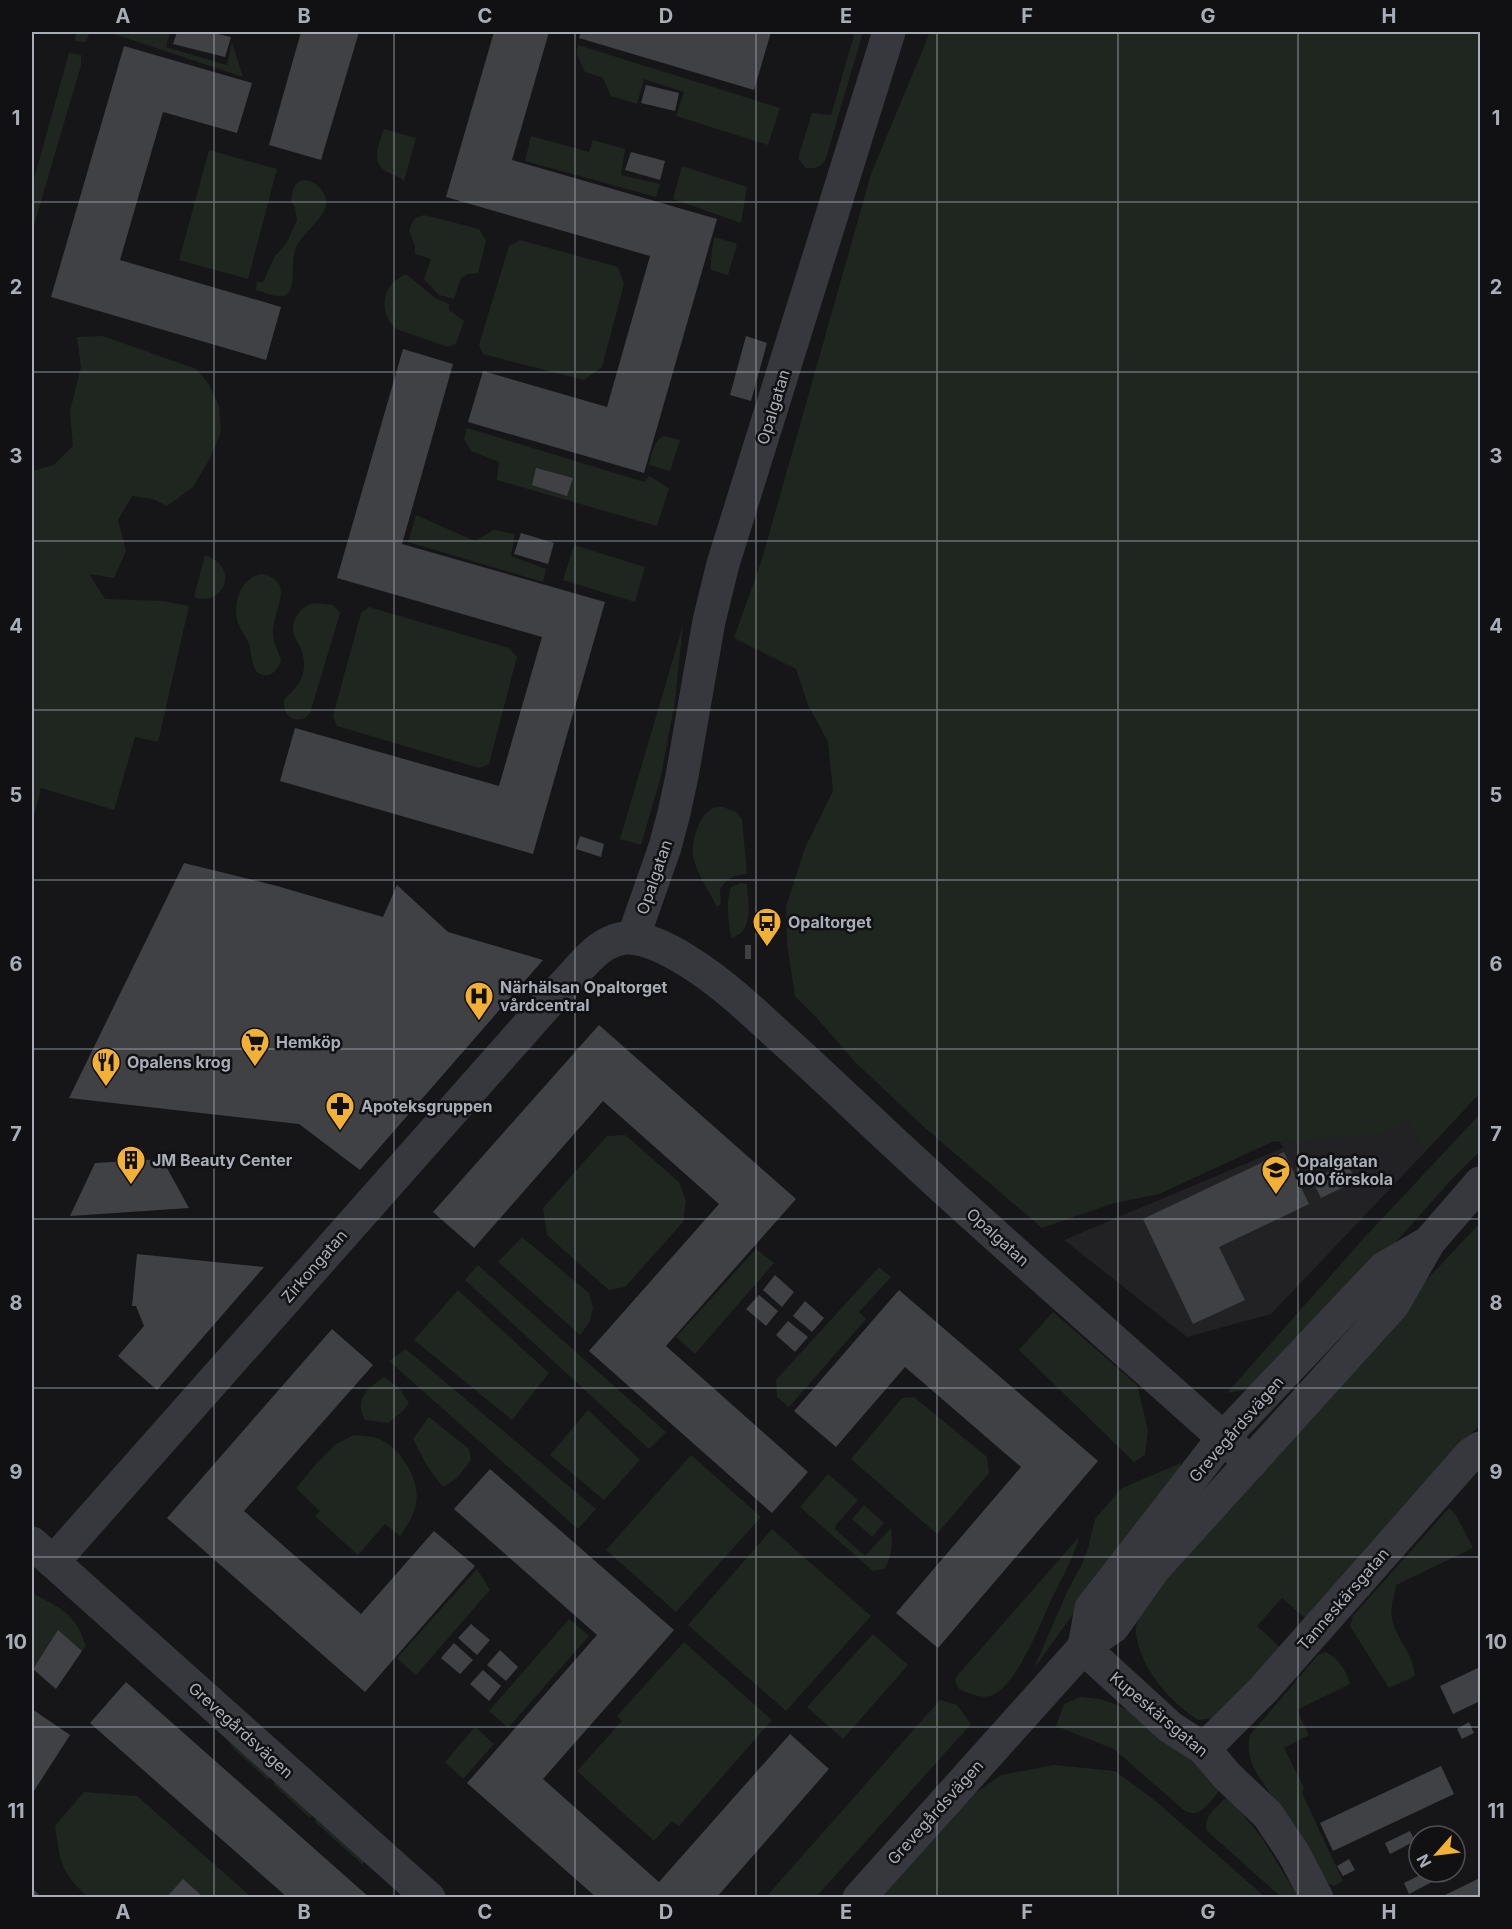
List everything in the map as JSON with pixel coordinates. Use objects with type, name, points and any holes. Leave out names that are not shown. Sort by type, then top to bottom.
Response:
[{"type":"street","name":"Opalgatan","points":[[889,32],[723,564],[709,621],[682,776],[671,824],[663,855],[633,938],[657,945],[689,962],[728,991],[917,1164],[1251,1463]]},
{"type":"street","name":"Zirkongatan","points":[[42,1553],[347,1228],[596,951],[617,938],[633,938]]},
{"type":"street","name":"Grevegårdsvägen","points":[[859,1898],[1083,1648],[1113,1627],[1154,1569],[1393,1305],[1429,1242],[1480,1183]]},
{"type":"street","name":"Grevegårdsvägen","points":[[1083,1648],[1090,1608],[1223,1438],[1384,1268],[1429,1242]]},
{"type":"street","name":"Tanneskärsgatan","points":[[1204,1749],[1263,1690],[1471,1454],[1480,1448]]},
{"type":"street","name":"Grevegårdsvägen","points":[[42,1553],[429,1898]]},
{"type":"street","name":"Kupeskärsgatan","points":[[1083,1648],[1170,1727],[1204,1749],[1227,1776],[1268,1815],[1294,1854],[1317,1898]]},
{"type":"shaded area","points":[[76,32],[90,32],[86,42],[75,41]]},
{"type":"shaded area","points":[[108,32],[170,32],[166,47],[227,65],[232,42],[243,77]]},
{"type":"shaded area","points":[[855,32],[863,32],[826,158],[818,167],[806,168],[799,160],[799,155],[812,113],[831,115]]},
{"type":"shaded area","points":[[930,32],[1480,32],[1480,1093],[1425,1152],[1409,1121],[1381,1134],[1272,1142],[1159,1194],[1114,1203],[1042,1228],[925,1128],[855,1062],[795,996],[787,943],[786,907],[805,848],[833,791],[828,742],[808,705],[796,669],[734,638],[762,559],[871,174]]},
{"type":"shaded area","points":[[578,45],[780,108],[768,145],[676,116],[684,92],[644,79],[637,104],[611,96],[603,78],[585,72],[577,55]]},
{"type":"shaded area","points":[[69,53],[81,55],[81,65],[32,232],[32,186]]},
{"type":"shaded area","points":[[384,129],[416,138],[404,181],[385,171],[379,165],[377,155]]},
{"type":"shaded area","points":[[531,136],[589,152],[593,140],[625,149],[621,175],[660,184],[656,197],[525,161]]},
{"type":"shaded area","points":[[209,150],[277,169],[248,279],[179,260]]},
{"type":"shaded area","points":[[682,166],[747,187],[741,223],[673,199]]},
{"type":"shaded area","points":[[304,180],[315,184],[323,192],[326,200],[325,208],[295,250],[290,291],[280,296],[256,290],[257,282],[263,282],[275,256],[286,244],[297,220],[291,201],[292,194],[295,185]]},
{"type":"shaded area","points":[[424,215],[479,229],[486,241],[478,273],[468,274],[461,278],[454,299],[439,295],[424,279],[431,259],[415,254],[415,246],[409,230],[414,219]]},
{"type":"shaded area","points":[[714,237],[737,245],[728,275],[711,270]]},
{"type":"shaded area","points":[[520,240],[618,267],[624,284],[602,367],[584,380],[483,354],[479,345],[509,246]]},
{"type":"shaded area","points":[[406,274],[435,298],[449,304],[449,310],[464,321],[456,344],[448,347],[396,329],[392,325],[386,314],[385,296],[392,284]]},
{"type":"shaded area","points":[[103,336],[196,369],[208,383],[219,406],[221,432],[210,458],[193,487],[167,506],[153,499],[132,496],[118,520],[126,551],[114,578],[89,574],[105,599],[163,601],[189,606],[158,742],[135,737],[114,810],[41,788],[32,824],[32,471],[54,465],[73,446],[70,411],[81,367],[77,337]]},
{"type":"shaded area","points":[[467,428],[644,482],[649,476],[669,488],[657,526],[497,480],[499,462],[471,451],[464,439]]},
{"type":"shaded area","points":[[664,436],[680,440],[670,471],[649,465],[655,444]]},
{"type":"shaded area","points":[[416,515],[475,541],[494,530],[515,534],[511,556],[546,569],[543,582],[408,542]]},
{"type":"shaded area","points":[[574,545],[645,567],[635,602],[563,580]]},
{"type":"shaded area","points":[[205,555],[216,561],[223,569],[225,577],[220,592],[204,599],[194,597]]},
{"type":"shaded area","points":[[262,574],[273,578],[279,584],[281,591],[273,634],[281,661],[276,670],[268,675],[260,674],[255,669],[249,644],[236,615],[240,592],[249,580]]},
{"type":"shaded area","points":[[316,603],[333,605],[340,613],[310,713],[305,718],[295,719],[288,715],[284,703],[285,698],[299,684],[304,666],[302,652],[293,633],[293,625],[300,612]]},
{"type":"shaded area","points":[[369,607],[509,648],[517,657],[489,764],[479,768],[337,726],[333,716],[361,613]]},
{"type":"shaded area","points":[[683,625],[675,701],[661,776],[641,845],[620,839]]},
{"type":"shaded area","points":[[723,807],[736,812],[742,819],[747,874],[735,876],[726,882],[720,889],[721,904],[717,907],[696,866],[693,847],[696,831],[703,817],[713,808]]},
{"type":"shaded area","points":[[741,883],[747,884],[749,908],[747,923],[739,934],[731,938],[728,912],[729,893],[731,887]]},
{"type":"shaded area","name":"Opalgatan 100 förskola","points":[[1390,1077],[1425,1152],[1271,1314],[1187,1337],[1064,1240],[1283,1148],[1265,1112]]},
{"type":"shaded area","points":[[1480,1114],[1480,1151],[1451,1180],[1278,1375],[1253,1389],[1227,1393],[1364,1238]]},
{"type":"shaded area","points":[[625,1135],[679,1182],[686,1201],[683,1222],[625,1287],[609,1290],[547,1235],[543,1208],[607,1136]]},
{"type":"shaded area","points":[[1480,1223],[1480,1425],[1450,1454],[1307,1620],[1282,1598],[1257,1626],[1282,1649],[1214,1718],[1198,1720],[1167,1694],[1150,1672],[1136,1634],[1141,1607],[1399,1309]]},
{"type":"shaded area","points":[[522,1237],[589,1293],[593,1308],[590,1321],[580,1335],[498,1262]]},
{"type":"shaded area","points":[[756,1249],[774,1263],[695,1354],[676,1337]]},
{"type":"shaded area","points":[[478,1265],[666,1432],[649,1449],[465,1280]]},
{"type":"shaded area","points":[[879,1267],[891,1277],[859,1312],[866,1319],[789,1407],[777,1397],[776,1380]]},
{"type":"shaded area","points":[[458,1290],[549,1373],[512,1420],[414,1340]]},
{"type":"shaded area","points":[[1053,1312],[1137,1385],[1148,1430],[1145,1455],[1134,1462],[1019,1350]]},
{"type":"shaded area","points":[[406,1349],[596,1509],[578,1529],[389,1361]]},
{"type":"shaded area","points":[[384,1377],[398,1387],[409,1403],[388,1423],[365,1420],[361,1406],[364,1395]]},
{"type":"shaded area","points":[[914,1397],[987,1457],[989,1473],[937,1534],[851,1459],[902,1398]]},
{"type":"shaded area","points":[[588,1410],[640,1460],[604,1500],[550,1455]]},
{"type":"shaded area","points":[[429,1417],[469,1449],[471,1460],[457,1478],[443,1487],[427,1466],[413,1439]]},
{"type":"shaded area","points":[[354,1435],[377,1438],[393,1448],[407,1464],[417,1494],[414,1512],[400,1536],[385,1524],[358,1555],[315,1516],[320,1511],[296,1488],[336,1444]]},
{"type":"shaded area","points":[[691,1455],[761,1517],[676,1612],[606,1550]]},
{"type":"shaded area","points":[[1181,1463],[1178,1477],[1093,1586],[1033,1670],[1081,1566],[1095,1519],[1122,1488]]},
{"type":"shaded area","points":[[828,1474],[858,1500],[835,1529],[865,1556],[891,1528],[891,1550],[884,1569],[873,1571],[800,1507]]},
{"type":"shaded area","points":[[864,1505],[884,1523],[872,1537],[852,1519]]},
{"type":"shaded area","points":[[1449,1508],[1456,1515],[1473,1548],[1396,1585],[1392,1618],[1412,1661],[1415,1676],[1389,1688],[1350,1626],[1353,1616]]},
{"type":"shaded area","points":[[772,1529],[871,1616],[786,1711],[688,1625]]},
{"type":"shaded area","points":[[1079,1537],[1072,1558],[1036,1634],[1010,1680],[1000,1690],[986,1697],[959,1689],[955,1681],[957,1676]]},
{"type":"shaded area","points":[[477,1569],[490,1590],[416,1675],[397,1658]]},
{"type":"shaded area","points":[[32,1593],[67,1614],[78,1629],[86,1646],[82,1651],[59,1631],[32,1670]]},
{"type":"shaded area","points":[[569,1619],[589,1636],[508,1728],[489,1711]]},
{"type":"shaded area","points":[[873,1634],[908,1665],[843,1739],[807,1707]]},
{"type":"shaded area","points":[[684,1642],[772,1720],[679,1826],[672,1821],[654,1841],[577,1771],[622,1721],[617,1716]]},
{"type":"shaded area","points":[[1326,1652],[1341,1665],[1350,1684],[1297,1710],[1309,1735],[1284,1748],[1304,1788],[1302,1793],[1343,1881],[1334,1886],[1326,1880],[1256,1772],[1249,1750],[1250,1735],[1318,1655]]},
{"type":"shaded area","points":[[1080,1697],[1100,1699],[1119,1706],[1150,1725],[1193,1761],[1218,1786],[1219,1791],[1206,1807],[1197,1813],[1191,1813],[1179,1806],[1114,1749],[1056,1726],[1064,1704]]},
{"type":"shaded area","points":[[940,1700],[957,1705],[971,1724],[816,1897],[766,1897]]},
{"type":"shaded area","points":[[475,1727],[494,1744],[463,1779],[445,1762]]},
{"type":"shaded area","points":[[225,1737],[273,1775],[268,1780],[235,1750]]},
{"type":"shaded area","points":[[1054,1765],[1115,1771],[1157,1802],[1265,1897],[881,1898],[969,1798],[1001,1775]]},
{"type":"shaded area","points":[[277,1779],[315,1812],[310,1818],[273,1784]]},
{"type":"shaded area","points":[[84,1792],[137,1796],[249,1895],[247,1898],[88,1897],[72,1880],[63,1865],[55,1826]]},
{"type":"shaded area","points":[[1226,1798],[1230,1799],[1262,1838],[1298,1897],[1281,1897],[1207,1831],[1208,1817]]},
{"type":"shaded area","points":[[319,1816],[367,1859],[362,1864],[314,1821]]},
{"type":"building","points":[[177,32],[209,32],[231,37],[225,57],[173,44]]},
{"type":"building","points":[[301,32],[359,32],[321,160],[269,145]]},
{"type":"building","points":[[494,32],[549,32],[512,160],[717,219],[644,473],[468,422],[483,371],[607,407],[650,256],[446,197]]},
{"type":"building","points":[[581,32],[771,32],[754,90],[579,38]]},
{"type":"building","points":[[124,46],[252,83],[237,133],[163,112],[120,260],[281,307],[266,360],[51,297]]},
{"type":"building","points":[[646,85],[679,93],[675,111],[641,103]]},
{"type":"building","points":[[631,152],[665,161],[660,180],[625,170]]},
{"type":"building","points":[[746,336],[767,343],[751,401],[730,395]]},
{"type":"building","points":[[403,349],[453,364],[402,544],[605,602],[533,854],[280,781],[295,728],[499,786],[542,637],[337,578]]},
{"type":"building","points":[[536,468],[573,478],[567,496],[532,485]]},
{"type":"building","points":[[521,533],[554,543],[548,564],[514,554]]},
{"type":"building","points":[[580,836],[604,844],[601,857],[576,849]]},
{"type":"building","points":[[184,863],[277,886],[383,917],[397,885],[448,932],[543,960],[360,1170],[299,1124],[69,1098]]},
{"type":"building","points":[[745,945],[751,945],[751,959],[745,959]]},
{"type":"building","points":[[599,1025],[796,1199],[666,1346],[808,1472],[772,1513],[589,1351],[719,1204],[603,1101],[474,1248],[433,1212]]},
{"type":"building","points":[[1284,1152],[1309,1204],[1219,1247],[1245,1300],[1193,1324],[1143,1219]]},
{"type":"building","name":"JM Beauty Center","points":[[162,1159],[189,1208],[70,1216],[95,1163]]},
{"type":"building","points":[[1347,1163],[1356,1181],[1321,1198],[1312,1180]]},
{"type":"building","points":[[137,1254],[264,1267],[157,1390],[118,1356],[144,1326],[136,1306],[132,1306]]},
{"type":"building","points":[[775,1275],[794,1292],[782,1307],[763,1290]]},
{"type":"building","points":[[899,1290],[1098,1461],[938,1648],[896,1613],[1021,1467],[905,1367],[836,1447],[794,1411]]},
{"type":"building","points":[[759,1295],[778,1311],[766,1326],[746,1309]]},
{"type":"building","points":[[805,1301],[824,1318],[812,1332],[793,1316]]},
{"type":"building","points":[[788,1321],[808,1337],[795,1352],[776,1335]]},
{"type":"building","points":[[332,1329],[373,1365],[244,1511],[361,1614],[434,1531],[475,1566],[365,1692],[167,1518]]},
{"type":"building","points":[[490,1469],[674,1630],[543,1779],[659,1882],[790,1734],[829,1769],[716,1898],[597,1898],[467,1783],[597,1635],[454,1509]]},
{"type":"building","points":[[471,1624],[490,1640],[477,1655],[458,1638]]},
{"type":"building","points":[[58,1630],[82,1651],[56,1689],[33,1669]]},
{"type":"building","points":[[454,1643],[473,1660],[460,1674],[441,1658]]},
{"type":"building","points":[[500,1650],[518,1667],[506,1681],[487,1665]]},
{"type":"building","points":[[1480,1667],[1480,1701],[1453,1714],[1440,1686]]},
{"type":"building","points":[[483,1670],[501,1686],[489,1701],[470,1684]]},
{"type":"building","points":[[126,1682],[370,1898],[288,1898],[90,1723]]},
{"type":"building","points":[[32,1709],[70,1735],[32,1794]]},
{"type":"building","points":[[1469,1722],[1474,1733],[1462,1739],[1457,1729]]},
{"type":"building","points":[[1441,1766],[1454,1794],[1333,1851],[1320,1823]]},
{"type":"building","points":[[1407,1832],[1407,1845],[1390,1854],[1385,1843]]},
{"type":"building","points":[[1349,1859],[1355,1870],[1343,1876],[1337,1866]]},
{"type":"building","points":[[1480,1878],[1480,1898],[1439,1898]]},
{"type":"building","points":[[183,1879],[202,1896],[201,1898],[166,1898]]},
{"type":"building","points":[[1407,1882],[1407,1884],[1428,1884],[1409,1894],[1404,1883]]},
{"type":"building","points":[[32,1888],[42,1898],[32,1898]]},
{"type":"place","name":"Opaltorget","points":[[767,948]]},
{"type":"place","name":"Närhälsan Opaltorget vårdcentral","points":[[479,1022]]},
{"type":"place","name":"Hemköp","points":[[255,1068]]},
{"type":"place","name":"Opalens krog","points":[[106,1088]]},
{"type":"place","name":"Apoteksgruppen","points":[[340,1132]]},
{"type":"place","name":"JM Beauty Center","points":[[131,1186]]},
{"type":"place","name":"Opalgatan 100 förskola","points":[[1276,1196]]}]
